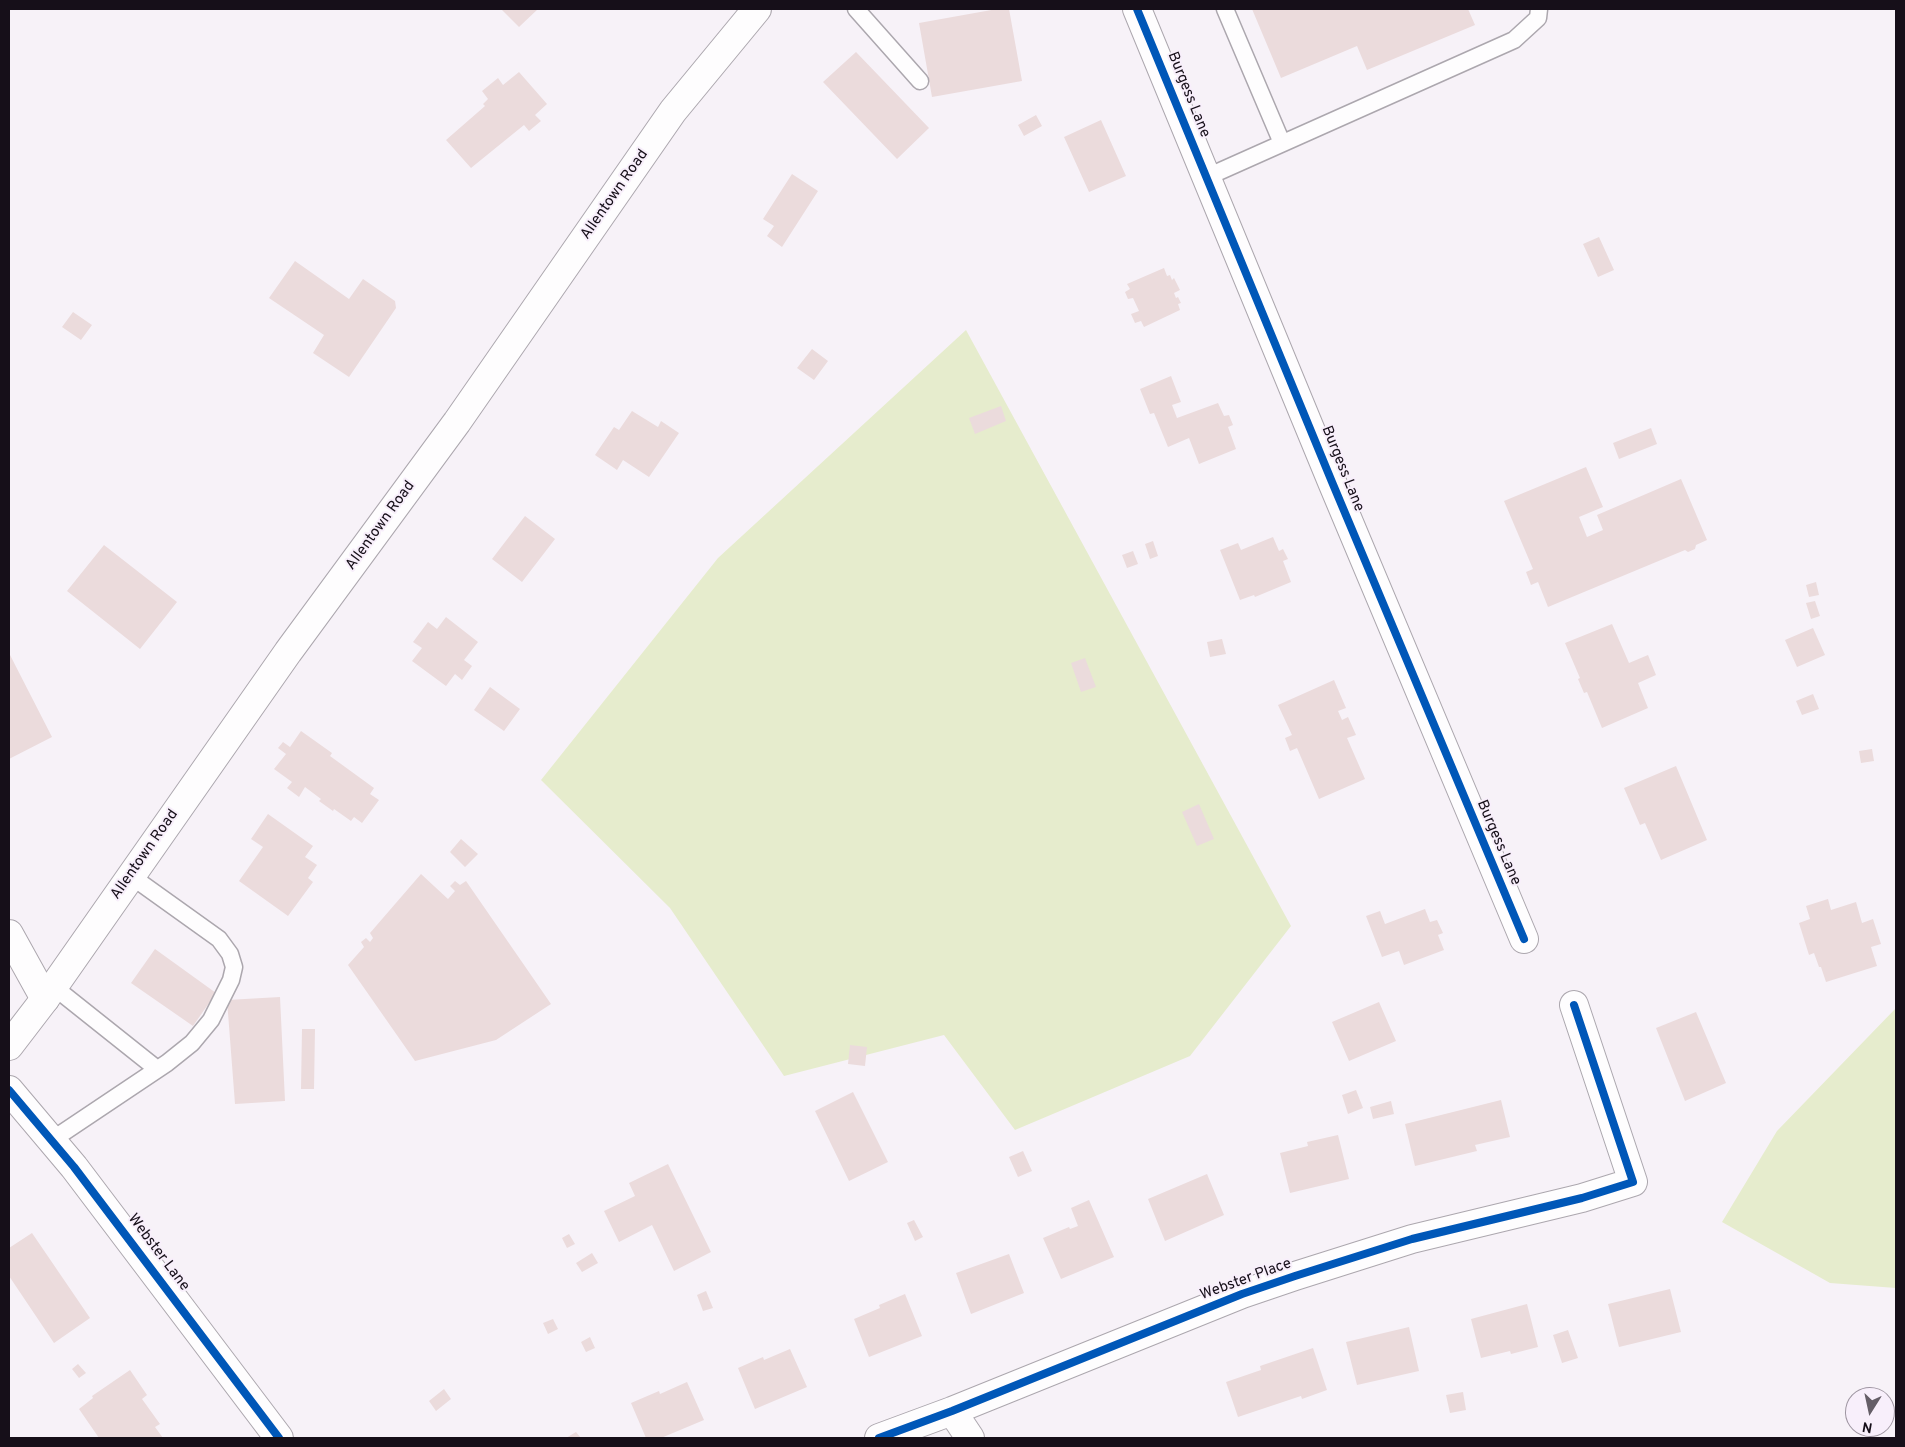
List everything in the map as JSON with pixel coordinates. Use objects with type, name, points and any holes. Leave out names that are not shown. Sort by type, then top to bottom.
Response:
[{"type":"street","name":"Allentown Road","points":[[9,1046],[49,993],[288,652],[457,422],[673,111],[757,9]]},
{"type":"street","name":"Burgess Lane","points":[[1137,9],[1332,482],[1524,939]]},
{"type":"street","points":[[10,938],[49,993]]},
{"type":"street","name":"Webster Place","points":[[879,1438],[952,1411],[1242,1294],[1295,1276],[1412,1239],[1582,1198],[1633,1182],[1574,1006]]},
{"type":"street","name":"Webster Lane","points":[[9,1090],[52,1140],[155,1271],[279,1438]]},
{"type":"street","points":[[952,1411],[970,1438]]},
{"type":"lane","points":[[856,9],[920,81]]},
{"type":"lane","points":[[1225,9],[1282,143]]},
{"type":"lane","points":[[1207,177],[1514,40],[1538,18],[1539,9]]},
{"type":"lane","points":[[52,1140],[158,1069],[192,1043],[211,1020],[231,980],[234,967],[230,954],[219,939],[131,876]]},
{"type":"lane","points":[[49,993],[158,1069]]},
{"type":"green space","points":[[966,330],[1291,926],[1190,1056],[1015,1130],[944,1035],[784,1076],[670,908],[541,780],[718,558]]},
{"type":"green space","points":[[1896,1008],[1896,1288],[1830,1283],[1722,1222],[1777,1131]]},
{"type":"building","points":[[501,9],[538,9],[519,27]]},
{"type":"building","points":[[997,9],[1009,9],[1022,81],[932,97],[919,23]]},
{"type":"building","points":[[1252,9],[1468,9],[1475,25],[1367,70],[1357,46],[1281,78]]},
{"type":"building","points":[[856,52],[929,128],[897,159],[823,82]]},
{"type":"building","points":[[519,72],[547,104],[535,115],[541,121],[529,131],[524,125],[471,168],[446,140],[485,106],[483,104],[488,99],[482,91],[498,78],[503,85]]},
{"type":"building","points":[[1036,115],[1042,126],[1024,136],[1018,125]]},
{"type":"building","points":[[1101,120],[1126,176],[1089,192],[1064,137]]},
{"type":"building","points":[[792,174],[818,191],[782,247],[767,236],[774,226],[763,219]]},
{"type":"building","points":[[1599,237],[1614,270],[1598,277],[1583,244]]},
{"type":"building","points":[[295,261],[349,299],[363,279],[395,301],[396,308],[349,377],[313,353],[324,335],[269,298]]},
{"type":"building","points":[[1164,268],[1167,276],[1170,275],[1172,280],[1174,278],[1180,290],[1174,293],[1181,303],[1178,304],[1180,310],[1144,327],[1141,321],[1135,323],[1131,314],[1139,311],[1133,298],[1128,299],[1125,292],[1130,289],[1127,284]]},
{"type":"building","points":[[73,312],[92,325],[81,340],[62,327]]},
{"type":"building","points":[[812,349],[828,361],[814,380],[797,368]]},
{"type":"building","points":[[1171,376],[1181,402],[1172,405],[1177,418],[1218,403],[1224,416],[1229,415],[1233,425],[1228,427],[1236,449],[1199,464],[1189,438],[1168,447],[1154,413],[1150,414],[1140,389]]},
{"type":"building","points":[[1001,406],[1006,421],[975,434],[969,418]]},
{"type":"building","points":[[632,411],[658,427],[661,421],[679,433],[649,477],[623,460],[617,470],[595,455],[614,427],[619,430]]},
{"type":"building","points":[[1651,428],[1657,444],[1619,459],[1613,443]]},
{"type":"building","points":[[1586,467],[1603,507],[1579,517],[1587,537],[1603,530],[1597,515],[1681,479],[1707,540],[1696,545],[1695,549],[1688,552],[1685,550],[1548,607],[1538,582],[1531,585],[1526,572],[1533,569],[1504,501]]},
{"type":"building","points":[[525,516],[555,539],[522,582],[492,559]]},
{"type":"building","points":[[1273,537],[1279,551],[1283,549],[1288,559],[1283,561],[1291,582],[1255,597],[1254,595],[1240,600],[1220,550],[1238,543],[1241,550]]},
{"type":"building","points":[[1153,541],[1158,556],[1150,559],[1145,544]]},
{"type":"building","points":[[104,545],[177,602],[140,649],[67,591]]},
{"type":"building","points":[[1133,551],[1138,564],[1127,568],[1122,555]]},
{"type":"building","points":[[1816,582],[1819,595],[1809,597],[1806,585]]},
{"type":"building","points":[[1815,601],[1820,616],[1811,619],[1806,603]]},
{"type":"building","points":[[446,617],[478,642],[464,660],[472,666],[462,680],[455,674],[446,686],[412,661],[422,648],[413,642],[428,622],[437,629]]},
{"type":"building","points":[[1612,624],[1629,663],[1648,655],[1656,675],[1638,683],[1648,708],[1602,728],[1587,692],[1584,693],[1578,679],[1580,678],[1565,643]]},
{"type":"building","points":[[1813,628],[1825,655],[1797,667],[1785,640]]},
{"type":"building","points":[[1222,639],[1226,654],[1210,657],[1207,642]]},
{"type":"building","points":[[9,653],[52,737],[9,759]]},
{"type":"building","points":[[1085,658],[1096,687],[1081,692],[1071,663]]},
{"type":"building","points":[[1334,680],[1346,708],[1338,711],[1342,720],[1348,717],[1356,735],[1347,738],[1365,779],[1319,799],[1297,748],[1290,751],[1285,738],[1292,735],[1278,705]]},
{"type":"building","points":[[490,687],[520,709],[504,731],[474,710]]},
{"type":"building","points":[[1813,694],[1819,709],[1802,715],[1796,701]]},
{"type":"building","points":[[301,731],[332,753],[330,756],[374,788],[370,794],[379,800],[362,823],[354,817],[351,821],[334,809],[333,811],[319,801],[321,799],[305,787],[299,797],[287,788],[292,782],[274,769],[286,754],[278,748],[283,742],[290,747]]},
{"type":"building","points":[[1872,749],[1874,761],[1861,763],[1859,751]]},
{"type":"building","points":[[1676,766],[1707,840],[1661,860],[1645,823],[1640,825],[1624,788]]},
{"type":"building","points":[[1199,804],[1214,839],[1197,846],[1182,812]]},
{"type":"building","points":[[268,814],[313,846],[305,857],[317,865],[308,878],[313,882],[288,916],[239,881],[263,847],[251,839]]},
{"type":"building","points":[[461,839],[478,854],[465,867],[450,852]]},
{"type":"building","points":[[421,874],[448,899],[455,891],[450,886],[455,881],[460,885],[466,881],[551,1004],[496,1040],[415,1061],[348,965],[364,947],[361,942],[366,938],[370,942],[373,938],[370,933]]},
{"type":"building","points":[[1828,899],[1831,910],[1856,902],[1862,923],[1873,919],[1881,944],[1871,947],[1877,966],[1826,982],[1814,953],[1809,955],[1799,923],[1810,919],[1806,906]]},
{"type":"building","points":[[1425,909],[1430,922],[1437,920],[1443,933],[1438,935],[1444,950],[1404,965],[1399,951],[1382,957],[1366,916],[1380,911],[1385,924]]},
{"type":"building","points":[[155,949],[216,993],[193,1026],[131,983]]},
{"type":"building","points":[[280,997],[285,1101],[235,1104],[227,1000]]},
{"type":"building","points":[[1379,1002],[1396,1041],[1349,1061],[1332,1022]]},
{"type":"building","points":[[1696,1012],[1726,1083],[1685,1101],[1656,1028]]},
{"type":"building","points":[[302,1029],[315,1029],[314,1089],[301,1089]]},
{"type":"building","points":[[850,1045],[867,1047],[865,1066],[848,1064]]},
{"type":"building","points":[[1356,1090],[1363,1108],[1348,1114],[1342,1095]]},
{"type":"building","points":[[853,1092],[888,1162],[849,1181],[815,1111]]},
{"type":"building","points":[[1501,1100],[1510,1137],[1475,1145],[1477,1151],[1415,1166],[1405,1124]]},
{"type":"building","points":[[1391,1101],[1394,1114],[1373,1119],[1370,1107]]},
{"type":"building","points":[[1338,1135],[1349,1179],[1290,1193],[1280,1153],[1308,1146],[1307,1142]]},
{"type":"building","points":[[1023,1151],[1032,1171],[1018,1177],[1009,1157]]},
{"type":"building","points":[[668,1164],[711,1252],[674,1271],[652,1225],[619,1242],[604,1211],[635,1196],[629,1183]]},
{"type":"building","points":[[1207,1174],[1224,1215],[1165,1241],[1148,1199]]},
{"type":"building","points":[[1089,1200],[1114,1257],[1061,1279],[1043,1238],[1069,1227],[1070,1229],[1078,1226],[1071,1208]]},
{"type":"building","points":[[914,1220],[923,1237],[915,1241],[907,1223]]},
{"type":"building","points":[[32,1233],[90,1318],[54,1343],[9,1276],[9,1248]]},
{"type":"building","points":[[569,1234],[575,1244],[567,1248],[562,1238]]},
{"type":"building","points":[[592,1253],[598,1263],[582,1272],[576,1263]]},
{"type":"building","points":[[1009,1254],[1024,1293],[971,1314],[956,1273]]},
{"type":"building","points":[[1670,1289],[1681,1332],[1619,1347],[1608,1304]]},
{"type":"building","points":[[706,1291],[713,1308],[703,1311],[697,1295]]},
{"type":"building","points":[[905,1294],[922,1336],[869,1357],[854,1319],[880,1308],[879,1305]]},
{"type":"building","points":[[1527,1304],[1538,1347],[1511,1354],[1510,1351],[1481,1358],[1471,1319]]},
{"type":"building","points":[[553,1319],[558,1329],[548,1334],[543,1323]]},
{"type":"building","points":[[1409,1327],[1419,1371],[1357,1385],[1346,1342]]},
{"type":"building","points":[[1568,1330],[1578,1358],[1562,1363],[1553,1335]]},
{"type":"building","points":[[590,1337],[595,1348],[586,1352],[581,1342]]},
{"type":"building","points":[[1313,1348],[1327,1390],[1302,1399],[1301,1396],[1238,1417],[1226,1382],[1261,1370],[1260,1366]]},
{"type":"building","points":[[790,1349],[807,1387],[755,1409],[738,1368],[763,1357],[764,1360]]},
{"type":"building","points":[[78,1364],[86,1373],[79,1378],[72,1369]]},
{"type":"building","points":[[130,1370],[147,1395],[142,1399],[160,1424],[155,1427],[163,1438],[99,1438],[79,1409],[93,1398],[92,1396]]},
{"type":"building","points":[[687,1382],[704,1420],[661,1438],[646,1438],[631,1403],[659,1391],[660,1394]]},
{"type":"building","points":[[444,1389],[451,1399],[436,1411],[429,1401]]},
{"type":"building","points":[[1463,1392],[1466,1410],[1450,1413],[1446,1395]]},
{"type":"building","points":[[576,1432],[581,1438],[566,1438]]},
{"type":"cycle path","points":[[1137,9],[1332,482],[1524,939]]},
{"type":"cycle path","points":[[879,1438],[952,1411],[1242,1294],[1295,1276],[1412,1239],[1582,1198],[1633,1182],[1574,1005]]},
{"type":"cycle path","points":[[9,1090],[74,1167],[279,1438]]}]
